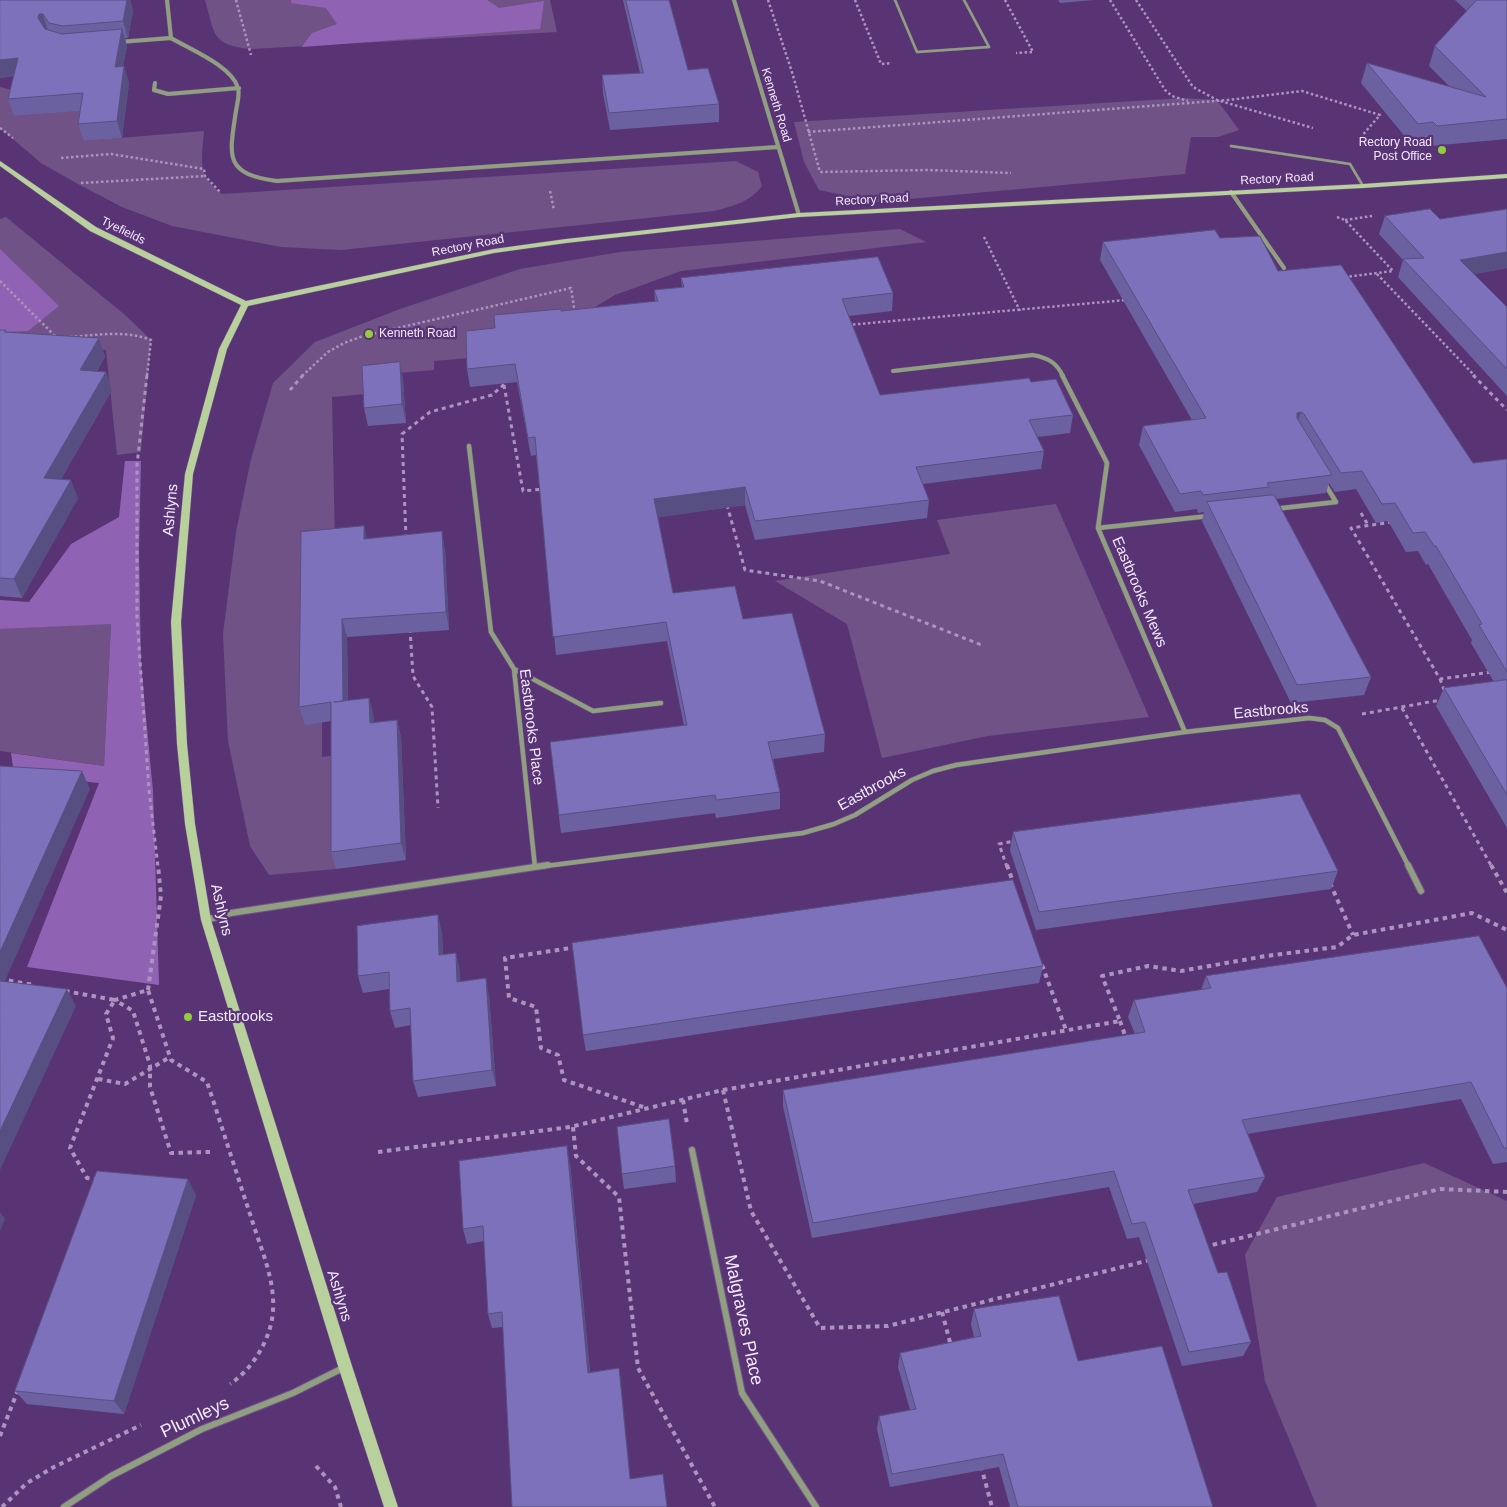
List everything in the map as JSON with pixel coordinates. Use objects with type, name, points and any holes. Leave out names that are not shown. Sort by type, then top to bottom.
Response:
[{"type":"street","points":[[167,0],[171,38]]},
{"type":"street","name":"Kenneth Road","points":[[734,0],[799,215]]},
{"type":"street","points":[[115,42],[171,38],[230,74],[239,88],[231,157],[235,166],[241,172],[256,180],[277,181],[778,147]]},
{"type":"street","points":[[155,83],[154,90],[168,94],[239,88]]},
{"type":"street","name":"Tyefields","points":[[0,163],[92,229],[245,304]]},
{"type":"street","name":"Rectory Road","points":[[245,304],[494,251],[799,215],[1363,186],[1507,176]]},
{"type":"street","points":[[1231,192],[1284,268]]},
{"type":"street","name":"Ashlyns","points":[[245,304],[223,350],[189,474],[176,622],[182,744],[190,824],[206,920],[391,1507]]},
{"type":"street","name":"Eastbrooks Mews","points":[[893,371],[1033,355],[1046,358],[1057,365],[1107,463],[1098,528],[1185,732]]},
{"type":"street","name":"Eastbrooks Place","points":[[469,446],[491,632],[514,669],[535,867]]},
{"type":"street","points":[[1267,510],[1336,502],[1320,477]]},
{"type":"street","points":[[1098,528],[1217,515]]},
{"type":"street","points":[[514,669],[593,711],[661,702]]},
{"type":"street","name":"Eastbrooks","points":[[206,920],[231,913],[535,867],[803,833],[834,824],[855,815],[912,780],[933,771],[983,760],[1185,732],[1308,718],[1325,720],[1338,728],[1421,891]]},
{"type":"street","name":"Malgraves Place","points":[[692,1150],[742,1393],[816,1507]]},
{"type":"street","name":"Plumleys","points":[[64,1507],[111,1476],[202,1429],[293,1393],[345,1366]]},
{"type":"lane","points":[[895,0],[917,52],[990,47],[964,0]]},
{"type":"lane","points":[[1231,146],[1350,164],[1363,186]]},
{"type":"path","points":[[236,0],[252,59]]},
{"type":"path","points":[[768,0],[792,72],[820,172]]},
{"type":"path","points":[[1110,0],[1166,90],[1181,100],[1194,102]]},
{"type":"path","points":[[1136,0],[1193,87],[1217,100],[1320,130]]},
{"type":"path","points":[[808,132],[1194,102],[1302,91],[1380,115],[1357,142]]},
{"type":"path","points":[[0,128],[14,139]]},
{"type":"path","points":[[61,158],[111,154],[204,168]]},
{"type":"path","points":[[77,181],[84,183],[204,176]]},
{"type":"path","points":[[550,191],[554,210]]},
{"type":"path","points":[[1336,216],[1345,220],[1392,272],[1337,278]]},
{"type":"path","points":[[984,237],[1020,311]]},
{"type":"path","points":[[1376,274],[1507,410]]},
{"type":"path","points":[[0,282],[56,338],[126,335],[142,336],[151,340],[137,465],[136,527],[137,618],[148,790],[161,896],[148,990],[170,1060],[207,1082],[274,1292],[273,1323],[257,1356],[233,1383],[224,1387]]},
{"type":"path","points":[[840,326],[1127,300]]},
{"type":"path","points":[[504,384],[524,492],[553,488]]},
{"type":"path","points":[[725,498],[745,570],[820,581],[984,646]]},
{"type":"path","points":[[1358,509],[1368,526]]},
{"type":"path","points":[[1325,720],[1402,708],[1448,698],[1440,679],[1351,528],[1399,522]]},
{"type":"path","points":[[1440,679],[1497,671]]},
{"type":"path","points":[[1402,708],[1507,893]]},
{"type":"path","points":[[1016,891],[999,844],[1018,841]]},
{"type":"path","points":[[1003,884],[1013,882]]},
{"type":"path","points":[[1330,882],[1353,934]]},
{"type":"path","points":[[1127,1039],[1102,976],[1148,966],[1181,971],[1266,956],[1337,947],[1353,934],[1472,913],[1507,930]]},
{"type":"path","points":[[583,946],[505,958],[509,998],[536,1007],[541,1048],[558,1055],[564,1080],[647,1108]]},
{"type":"path","points":[[1039,956],[1066,1030]]},
{"type":"path","points":[[0,979],[36,986]]},
{"type":"path","points":[[63,990],[115,1000],[133,1011],[150,1065],[150,1087],[172,1153],[210,1152]]},
{"type":"path","points":[[95,1188],[98,1179],[87,1178],[70,1148],[114,1038],[106,1014],[115,1000],[148,990]]},
{"type":"path","points":[[378,1152],[573,1127],[723,1090],[1120,1021]]},
{"type":"path","points":[[98,1079],[125,1084],[170,1057]]},
{"type":"path","points":[[723,1090],[751,1212],[820,1328],[888,1326],[1159,1258]]},
{"type":"path","points":[[573,1127],[576,1156],[619,1197],[638,1368],[715,1507]]},
{"type":"path","points":[[1197,1249],[1440,1189],[1507,1192]]},
{"type":"path","points":[[1203,1237],[1206,1246]]},
{"type":"path","points":[[942,1312],[952,1349]]},
{"type":"path","points":[[0,1436],[21,1381]]},
{"type":"path","points":[[2,1507],[27,1483],[54,1467],[147,1422]]},
{"type":"path","points":[[980,1461],[992,1507]]},
{"type":"path","points":[[316,1466],[335,1487],[341,1507]]},
{"type":"shaded area","points":[[205,0],[550,0],[557,32],[251,49],[228,44],[217,36],[213,29]]},
{"type":"shaded area","points":[[291,0],[487,0],[499,8],[544,1],[540,29],[302,47],[312,33],[337,24],[326,8],[291,3]]},
{"type":"shaded area","points":[[0,87],[20,92],[15,116],[89,110],[84,141],[204,131],[202,166],[204,173],[214,187],[222,194],[736,161],[758,172],[762,186],[747,200],[714,211],[341,250],[281,247],[172,226],[122,207],[41,163],[0,128]]},
{"type":"shaded area","points":[[1184,98],[1217,100],[1239,130],[1218,137],[1191,137],[1185,174],[876,202],[819,190],[804,162],[794,122]]},
{"type":"shaded area","points":[[6,217],[125,315],[151,340],[141,452],[117,455],[106,350],[0,344],[0,219]]},
{"type":"shaded area","points":[[900,229],[926,242],[681,271],[615,295],[562,327],[469,358],[434,361],[434,370],[398,373],[366,394],[332,397],[335,548],[305,724],[322,722],[322,757],[336,755],[336,869],[269,875],[250,846],[228,741],[223,634],[236,532],[251,459],[273,383],[315,342],[400,309],[520,269],[620,252]]},
{"type":"shaded area","points":[[0,249],[59,306],[28,331],[0,332]]},
{"type":"shaded area","points":[[125,461],[141,461],[139,551],[141,665],[153,791],[159,985],[27,967],[99,783],[14,774],[11,753],[104,766],[111,624],[0,629],[0,600],[29,602],[71,544],[119,517]]},
{"type":"shaded area","points":[[1056,504],[1149,717],[988,736],[882,758],[847,624],[775,581],[950,554],[937,520]]},
{"type":"shaded area","points":[[111,623],[104,766],[0,751],[0,629]]},
{"type":"shaded area","points":[[1424,1163],[1507,1201],[1507,1507],[1317,1507],[1265,1381],[1245,1255],[1277,1197]]},
{"type":"building","points":[[0,0],[127,0],[123,21],[63,26],[49,23],[43,14],[39,14],[38,18],[45,29],[62,34],[122,29],[115,67],[124,66],[117,121],[78,124],[83,93],[8,99],[18,58],[0,60]]},
{"type":"building","points":[[626,0],[669,0],[688,70],[708,68],[719,104],[609,113],[602,75],[643,73]]},
{"type":"building","points":[[1477,0],[1507,0],[1507,119],[1437,126],[1433,122],[1418,124],[1367,63],[1486,97],[1435,46]]},
{"type":"building","points":[[1430,209],[1440,219],[1507,209],[1507,252],[1460,260],[1507,307],[1507,369],[1403,259],[1424,258],[1385,216]]},
{"type":"building","points":[[1215,230],[1220,238],[1260,236],[1278,271],[1341,265],[1473,463],[1507,459],[1507,672],[1479,625],[1482,624],[1436,546],[1434,546],[1425,532],[1413,533],[1395,503],[1382,504],[1362,471],[1341,473],[1301,412],[1297,413],[1297,418],[1332,475],[1267,483],[1269,487],[1203,495],[1201,491],[1180,494],[1143,426],[1206,418],[1103,242]]},
{"type":"building","points":[[878,257],[893,293],[842,299],[880,395],[1029,378],[1031,382],[1056,379],[1073,415],[1029,420],[1044,451],[916,467],[929,500],[755,521],[745,487],[654,499],[673,593],[735,586],[743,619],[792,613],[825,734],[768,742],[780,792],[716,800],[715,795],[559,815],[550,742],[687,725],[666,622],[553,637],[535,437],[528,438],[515,364],[467,369],[466,331],[495,328],[494,315],[561,309],[561,311],[658,301],[654,290],[684,287],[681,278]]},
{"type":"building","points":[[0,330],[6,330],[4,332],[99,338],[80,370],[106,372],[44,478],[71,480],[14,579],[0,578]]},
{"type":"building","points":[[400,362],[402,404],[364,408],[362,366]]},
{"type":"building","points":[[1274,495],[1371,677],[1297,685],[1207,502]]},
{"type":"building","points":[[364,526],[364,539],[442,531],[446,612],[342,619],[343,701],[369,698],[370,723],[397,720],[401,843],[331,852],[331,702],[299,707],[301,532]]},
{"type":"building","points":[[1507,680],[1507,795],[1444,688]]},
{"type":"building","points":[[0,766],[82,771],[0,952]]},
{"type":"building","points":[[1300,794],[1338,871],[1039,912],[1013,832]]},
{"type":"building","points":[[1013,880],[1043,966],[583,1035],[572,943]]},
{"type":"building","points":[[438,915],[439,955],[456,953],[457,982],[486,978],[492,1070],[413,1081],[410,1008],[390,1011],[389,972],[358,976],[357,926]]},
{"type":"building","points":[[1479,936],[1507,988],[1507,1148],[1504,1148],[1471,1082],[1242,1120],[1265,1177],[1188,1190],[1218,1273],[1227,1272],[1251,1342],[1189,1352],[1145,1222],[1132,1224],[1114,1171],[813,1223],[783,1090],[1145,1032],[1134,1000],[1211,988],[1206,976]]},
{"type":"building","points":[[0,981],[67,989],[0,1131]]},
{"type":"building","points":[[669,1119],[675,1166],[622,1174],[617,1127]]},
{"type":"building","points":[[567,1146],[588,1373],[619,1368],[630,1479],[663,1474],[667,1507],[512,1507],[502,1312],[488,1314],[483,1226],[463,1229],[459,1161]]},
{"type":"building","points":[[97,1171],[188,1179],[114,1401],[15,1391]]},
{"type":"building","points":[[1059,1296],[1078,1361],[1162,1346],[1213,1507],[1018,1507],[1003,1454],[892,1474],[879,1416],[916,1409],[900,1353],[981,1336],[974,1309]]},
{"type":"place","name":"Rectory Road Post Office","points":[[1442,150]]},
{"type":"place","name":"Kenneth Road","points":[[369,334]]},
{"type":"place","name":"Eastbrooks","points":[[188,1017]]}]
